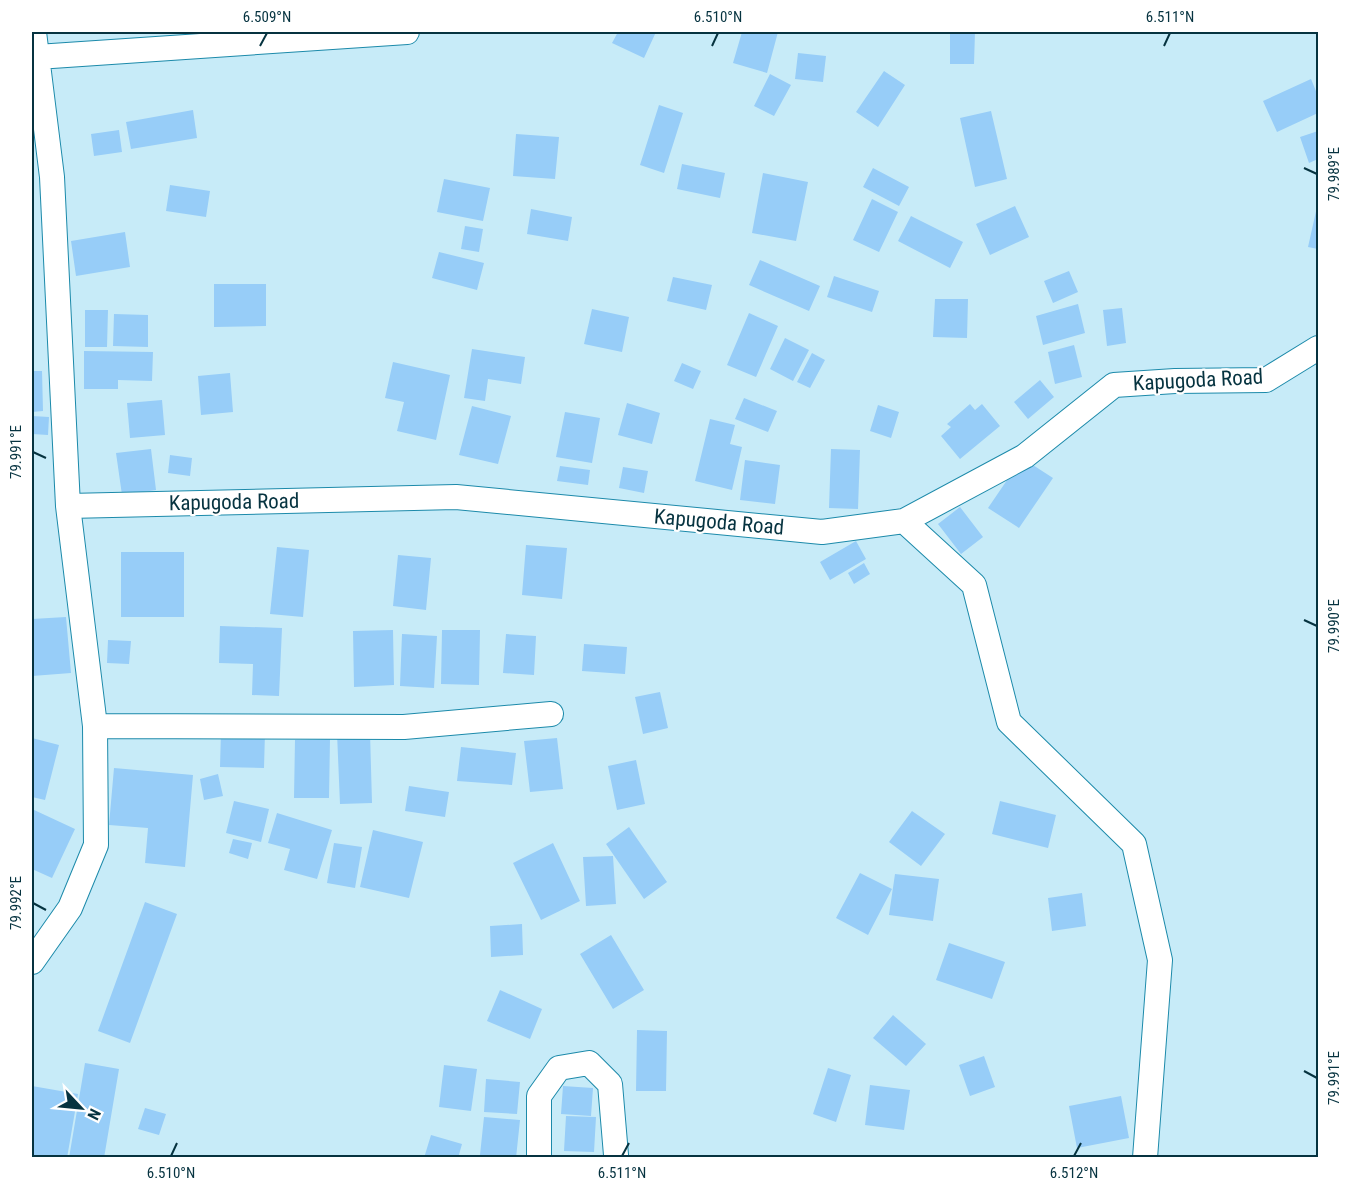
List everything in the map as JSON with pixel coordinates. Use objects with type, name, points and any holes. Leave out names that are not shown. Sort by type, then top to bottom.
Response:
[{"type":"street","points":[[32,962],[70,908],[96,845],[95,726],[69,506],[52,177],[34,32]]},
{"type":"street","points":[[37,57],[407,32]]},
{"type":"street","name":"Kapugoda Road","points":[[69,506],[456,496],[822,532],[904,521],[1025,456],[1114,385],[1175,381],[1266,380],[1318,348]]},
{"type":"street","points":[[904,521],[974,585],[1009,722],[1134,844],[1160,960],[1145,1158]]},
{"type":"street","points":[[95,726],[404,727],[551,714]]},
{"type":"street","points":[[539,1158],[539,1096],[559,1068],[589,1063],[610,1084],[616,1155]]},
{"type":"building","points":[[618,32],[656,32],[644,58],[612,43]]},
{"type":"building","points":[[742,32],[778,32],[767,73],[733,63]]},
{"type":"building","points":[[950,32],[975,32],[974,64],[950,64]]},
{"type":"building","points":[[798,53],[826,56],[823,82],[795,79]]},
{"type":"building","points":[[884,71],[905,85],[878,127],[856,112]]},
{"type":"building","points":[[770,74],[791,85],[774,116],[754,106]]},
{"type":"building","points":[[1311,79],[1318,96],[1318,113],[1277,132],[1263,101]]},
{"type":"building","points":[[659,105],[683,113],[664,173],[640,165]]},
{"type":"building","points":[[193,110],[197,138],[131,149],[126,122]]},
{"type":"building","points":[[991,111],[1007,179],[975,187],[960,118]]},
{"type":"building","points":[[119,130],[122,152],[94,156],[91,134]]},
{"type":"building","points":[[1318,131],[1318,159],[1309,163],[1300,137]]},
{"type":"building","points":[[516,134],[559,137],[555,179],[513,176]]},
{"type":"building","points":[[682,164],[725,173],[720,198],[677,189]]},
{"type":"building","points":[[873,168],[909,187],[899,206],[863,187]]},
{"type":"building","points":[[763,173],[808,182],[796,241],[752,233]]},
{"type":"building","points":[[444,179],[490,188],[483,221],[437,212]]},
{"type":"building","points":[[170,185],[210,191],[206,217],[166,211]]},
{"type":"building","points":[[872,199],[898,212],[879,252],[853,240]]},
{"type":"building","points":[[1015,206],[1029,237],[990,255],[976,224]]},
{"type":"building","points":[[1318,208],[1318,249],[1308,247]]},
{"type":"building","points":[[531,209],[572,217],[568,241],[527,234]]},
{"type":"building","points":[[911,216],[963,242],[950,268],[898,241]]},
{"type":"building","points":[[465,226],[483,229],[479,252],[461,249]]},
{"type":"building","points":[[125,232],[130,267],[76,276],[71,241]]},
{"type":"building","points":[[439,252],[484,263],[477,290],[432,278]]},
{"type":"building","points":[[760,260],[820,286],[809,311],[749,285]]},
{"type":"building","points":[[1069,271],[1078,292],[1053,303],[1044,281]]},
{"type":"building","points":[[834,276],[879,291],[872,312],[827,297]]},
{"type":"building","points":[[673,277],[712,285],[706,310],[667,301]]},
{"type":"building","points":[[214,284],[266,284],[266,326],[214,327]]},
{"type":"building","points":[[935,299],[968,299],[967,338],[933,337]]},
{"type":"building","points":[[1078,304],[1085,333],[1043,345],[1036,316]]},
{"type":"building","points":[[1122,308],[1126,343],[1107,346],[1103,310]]},
{"type":"building","points":[[592,309],[629,317],[622,352],[584,344]]},
{"type":"building","points":[[85,310],[108,310],[107,347],[85,347]]},
{"type":"building","points":[[749,313],[778,326],[756,377],[727,365]]},
{"type":"building","points":[[114,314],[148,315],[148,347],[113,346]]},
{"type":"building","points":[[785,338],[809,350],[793,381],[770,369]]},
{"type":"building","points":[[1074,345],[1082,377],[1055,384],[1048,352]]},
{"type":"building","points":[[472,349],[525,357],[521,384],[488,379],[485,401],[464,398]]},
{"type":"building","points":[[84,351],[153,352],[152,381],[118,380],[118,389],[84,389]]},
{"type":"building","points":[[812,353],[825,360],[810,388],[797,382]]},
{"type":"building","points":[[393,362],[450,375],[436,440],[397,431],[404,402],[385,398]]},
{"type":"building","points":[[682,363],[701,371],[693,389],[674,381]]},
{"type":"building","points":[[32,371],[42,371],[43,411],[32,412]]},
{"type":"building","points":[[230,373],[233,412],[201,415],[198,376]]},
{"type":"building","points":[[1040,380],[1054,397],[1028,419],[1014,402]]},
{"type":"building","points":[[744,398],[777,411],[768,432],[735,419]]},
{"type":"building","points":[[162,400],[165,435],[130,438],[127,403]]},
{"type":"building","points":[[627,403],[660,413],[652,444],[618,435]]},
{"type":"building","points":[[970,404],[975,410],[982,404],[1000,426],[960,459],[941,436],[951,427],[947,424]]},
{"type":"building","points":[[878,405],[899,412],[891,438],[870,431]]},
{"type":"building","points":[[472,406],[511,416],[498,464],[459,455]]},
{"type":"building","points":[[565,412],[600,418],[592,463],[556,457]]},
{"type":"building","points":[[32,416],[49,417],[48,435],[32,434]]},
{"type":"building","points":[[710,419],[735,425],[730,444],[742,447],[732,490],[695,481]]},
{"type":"building","points":[[151,449],[156,490],[122,495],[116,453]]},
{"type":"building","points":[[831,449],[860,450],[858,509],[829,508]]},
{"type":"building","points":[[170,455],[192,458],[190,476],[168,473]]},
{"type":"building","points":[[1022,458],[1053,478],[1019,528],[988,508]]},
{"type":"building","points":[[745,460],[780,465],[775,504],[740,500]]},
{"type":"building","points":[[560,466],[590,470],[588,485],[557,481]]},
{"type":"building","points":[[623,467],[648,471],[644,493],[619,488]]},
{"type":"building","points":[[960,507],[983,537],[961,554],[938,524]]},
{"type":"building","points":[[856,541],[866,559],[830,580],[820,562]]},
{"type":"building","points":[[526,545],[567,548],[562,599],[522,595]]},
{"type":"building","points":[[277,547],[309,550],[303,617],[270,614]]},
{"type":"building","points":[[121,552],[184,552],[184,617],[121,617]]},
{"type":"building","points":[[398,555],[431,558],[426,610],[393,606]]},
{"type":"building","points":[[864,563],[870,574],[854,584],[848,573]]},
{"type":"building","points":[[66,617],[71,673],[32,676],[32,619]]},
{"type":"building","points":[[220,626],[282,628],[279,696],[252,695],[253,664],[219,663]]},
{"type":"building","points":[[393,630],[394,685],[354,687],[353,631]]},
{"type":"building","points":[[442,630],[480,630],[479,685],[441,684]]},
{"type":"building","points":[[402,634],[437,636],[434,688],[400,686]]},
{"type":"building","points":[[506,634],[536,636],[534,675],[503,673]]},
{"type":"building","points":[[108,640],[131,641],[129,664],[107,663]]},
{"type":"building","points":[[584,644],[627,647],[625,674],[582,671]]},
{"type":"building","points":[[660,692],[668,728],[643,734],[635,697]]},
{"type":"building","points":[[221,731],[265,732],[264,768],[220,767]]},
{"type":"building","points":[[370,732],[372,803],[340,804],[337,733]]},
{"type":"building","points":[[32,738],[59,745],[45,800],[32,797]]},
{"type":"building","points":[[557,738],[563,789],[530,792],[524,741]]},
{"type":"building","points":[[330,739],[329,798],[294,798],[295,740]]},
{"type":"building","points":[[461,747],[516,753],[512,785],[457,781]]},
{"type":"building","points":[[636,760],[645,804],[617,810],[608,766]]},
{"type":"building","points":[[114,768],[193,775],[185,867],[145,863],[148,828],[109,825]]},
{"type":"building","points":[[218,774],[223,796],[204,800],[200,779]]},
{"type":"building","points":[[409,786],[449,792],[445,817],[405,811]]},
{"type":"building","points":[[234,801],[269,809],[261,842],[226,833]]},
{"type":"building","points":[[1000,801],[1056,815],[1048,848],[992,834]]},
{"type":"building","points":[[32,809],[75,829],[52,878],[32,869]]},
{"type":"building","points":[[912,811],[945,834],[921,866],[889,842]]},
{"type":"building","points":[[277,813],[332,830],[317,879],[284,870],[290,849],[268,843]]},
{"type":"building","points":[[629,827],[667,882],[644,899],[606,844]]},
{"type":"building","points":[[373,830],[423,842],[409,898],[360,887]]},
{"type":"building","points":[[233,839],[252,843],[248,859],[229,853]]},
{"type":"building","points":[[334,843],[362,847],[355,888],[327,883]]},
{"type":"building","points":[[553,843],[580,901],[541,920],[513,863]]},
{"type":"building","points":[[613,856],[616,904],[586,906],[583,857]]},
{"type":"building","points":[[860,873],[892,889],[868,935],[836,918]]},
{"type":"building","points":[[895,874],[939,879],[933,921],[889,915]]},
{"type":"building","points":[[1082,893],[1086,926],[1052,931],[1048,898]]},
{"type":"building","points":[[145,902],[177,914],[130,1043],[98,1031]]},
{"type":"building","points":[[522,924],[523,955],[491,957],[490,926]]},
{"type":"building","points":[[611,935],[644,990],[613,1009],[580,954]]},
{"type":"building","points":[[949,943],[1005,962],[992,999],[936,980]]},
{"type":"building","points":[[500,990],[542,1009],[530,1039],[487,1021]]},
{"type":"building","points":[[893,1015],[926,1044],[906,1066],[873,1038]]},
{"type":"building","points":[[637,1030],[667,1031],[666,1091],[636,1091]]},
{"type":"building","points":[[984,1056],[995,1087],[970,1096],[959,1065]]},
{"type":"building","points":[[85,1063],[119,1069],[104,1158],[69,1158]]},
{"type":"building","points":[[444,1065],[477,1069],[471,1111],[439,1107]]},
{"type":"building","points":[[828,1068],[851,1075],[836,1122],[813,1114]]},
{"type":"building","points":[[486,1079],[520,1082],[517,1114],[484,1112]]},
{"type":"building","points":[[870,1085],[910,1090],[904,1130],[865,1125]]},
{"type":"building","points":[[32,1086],[78,1094],[67,1158],[32,1158]]},
{"type":"building","points":[[563,1086],[593,1088],[591,1116],[561,1114]]},
{"type":"building","points":[[1121,1096],[1129,1138],[1077,1148],[1069,1106]]},
{"type":"building","points":[[145,1108],[166,1114],[159,1135],[138,1129]]},
{"type":"building","points":[[566,1116],[596,1117],[594,1152],[564,1151]]},
{"type":"building","points":[[484,1117],[520,1120],[516,1158],[480,1155]]},
{"type":"building","points":[[431,1135],[462,1144],[458,1158],[424,1158]]}]
